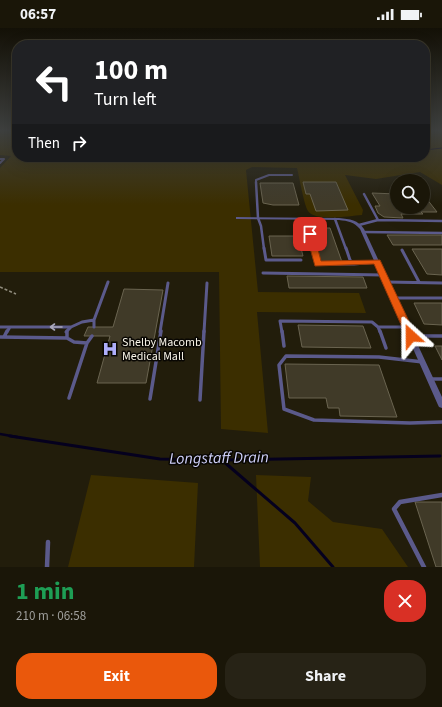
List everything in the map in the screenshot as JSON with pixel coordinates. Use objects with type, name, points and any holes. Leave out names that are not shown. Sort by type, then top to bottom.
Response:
[{"type":"street","points":[[238,218],[335,219],[357,223],[364,232],[442,405]]},
{"type":"lane","points":[[0,159],[4,159],[0,163]]},
{"type":"lane","points":[[292,175],[260,176],[256,180],[258,218],[261,226],[266,260],[301,260]]},
{"type":"lane","points":[[364,194],[378,220]]},
{"type":"lane","points":[[306,219],[318,264],[354,264],[377,262]]},
{"type":"lane","points":[[335,219],[350,260],[354,264]]},
{"type":"lane","points":[[357,223],[378,220],[442,221]]},
{"type":"lane","points":[[364,232],[442,233]]},
{"type":"lane","points":[[402,250],[419,282]]},
{"type":"lane","points":[[263,273],[383,275]]},
{"type":"lane","points":[[94,327],[94,320],[108,282]]},
{"type":"lane","points":[[150,399],[168,282]]},
{"type":"lane","points":[[386,282],[442,283]]},
{"type":"lane","points":[[200,400],[207,283]]},
{"type":"lane","points":[[394,298],[442,298]]},
{"type":"lane","points":[[67,338],[67,330],[71,327],[82,322],[94,320]]},
{"type":"lane","points":[[284,346],[280,321],[372,322],[378,326],[407,327]]},
{"type":"lane","points":[[378,326],[386,348]]},
{"type":"lane","points":[[0,327],[71,327]]},
{"type":"lane","points":[[2,337],[10,327]]},
{"type":"lane","points":[[69,398],[87,343],[92,336]]},
{"type":"lane","points":[[411,336],[442,336]]},
{"type":"lane","points":[[2,337],[67,338],[74,342],[87,343]]},
{"type":"lane","points":[[422,362],[379,357],[286,356],[279,365],[284,409],[314,420],[410,423],[442,422]]},
{"type":"lane","points":[[430,379],[442,379]]},
{"type":"lane","points":[[424,567],[394,509],[400,502],[442,495]]},
{"type":"lane","points":[[47,567],[48,542]]},
{"type":"path","points":[[0,287],[16,294]]},
{"type":"shaded area","points":[[2,155],[12,155],[12,162],[430,162],[430,155],[442,155],[442,185],[430,178],[430,174],[423,174],[420,172],[390,174],[390,177],[376,179],[345,175],[363,210],[362,215],[325,217],[312,214],[306,208],[297,168],[252,167],[246,170],[258,292],[359,293],[366,313],[257,312],[268,433],[221,429],[219,272],[0,272],[0,168],[11,156]]},
{"type":"shaded area","points":[[91,475],[198,483],[194,567],[68,567]]},
{"type":"shaded area","points":[[256,475],[311,477],[308,501],[333,522],[382,529],[408,567],[260,567]]},
{"type":"building","points":[[303,182],[336,182],[348,210],[316,211],[310,194],[306,194]]},
{"type":"building","points":[[260,183],[293,183],[299,205],[273,205],[263,203]]},
{"type":"building","points":[[372,193],[390,194],[390,214],[401,214],[403,218],[384,217],[378,213],[375,206],[380,206]]},
{"type":"building","points":[[430,203],[437,212],[430,212]]},
{"type":"building","points":[[310,228],[330,228],[342,262],[319,262]]},
{"type":"building","points":[[387,235],[442,235],[442,245],[393,245]]},
{"type":"building","points":[[269,236],[296,236],[297,240],[299,240],[303,256],[272,256]]},
{"type":"building","points":[[412,249],[442,249],[442,275],[427,274]]},
{"type":"building","points":[[287,276],[363,277],[367,288],[289,288]]},
{"type":"building","points":[[124,289],[163,290],[146,383],[97,383],[110,336],[84,336],[88,327],[113,327]]},
{"type":"building","points":[[414,303],[442,303],[442,325],[424,324]]},
{"type":"building","points":[[298,325],[363,326],[371,348],[302,347]]},
{"type":"building","points":[[435,346],[442,346],[442,360]]},
{"type":"building","points":[[285,364],[379,365],[397,417],[340,416],[339,408],[328,408],[326,398],[289,398]]},
{"type":"building","points":[[415,502],[442,502],[442,567],[436,567]]},
{"type":"waterway","name":"Longstaff Drain","points":[[0,434],[17,437]]},
{"type":"waterway","name":"Longstaff Drain","points":[[10,436],[160,459],[222,460],[440,456]]},
{"type":"waterway","points":[[223,461],[295,523],[333,567]]},
{"type":"place","name":"Shelby Macomb Medical Mall","points":[[110,349]]},
{"type":"route","points":[[310,234],[318,264],[354,264],[377,262],[411,336]]}]
